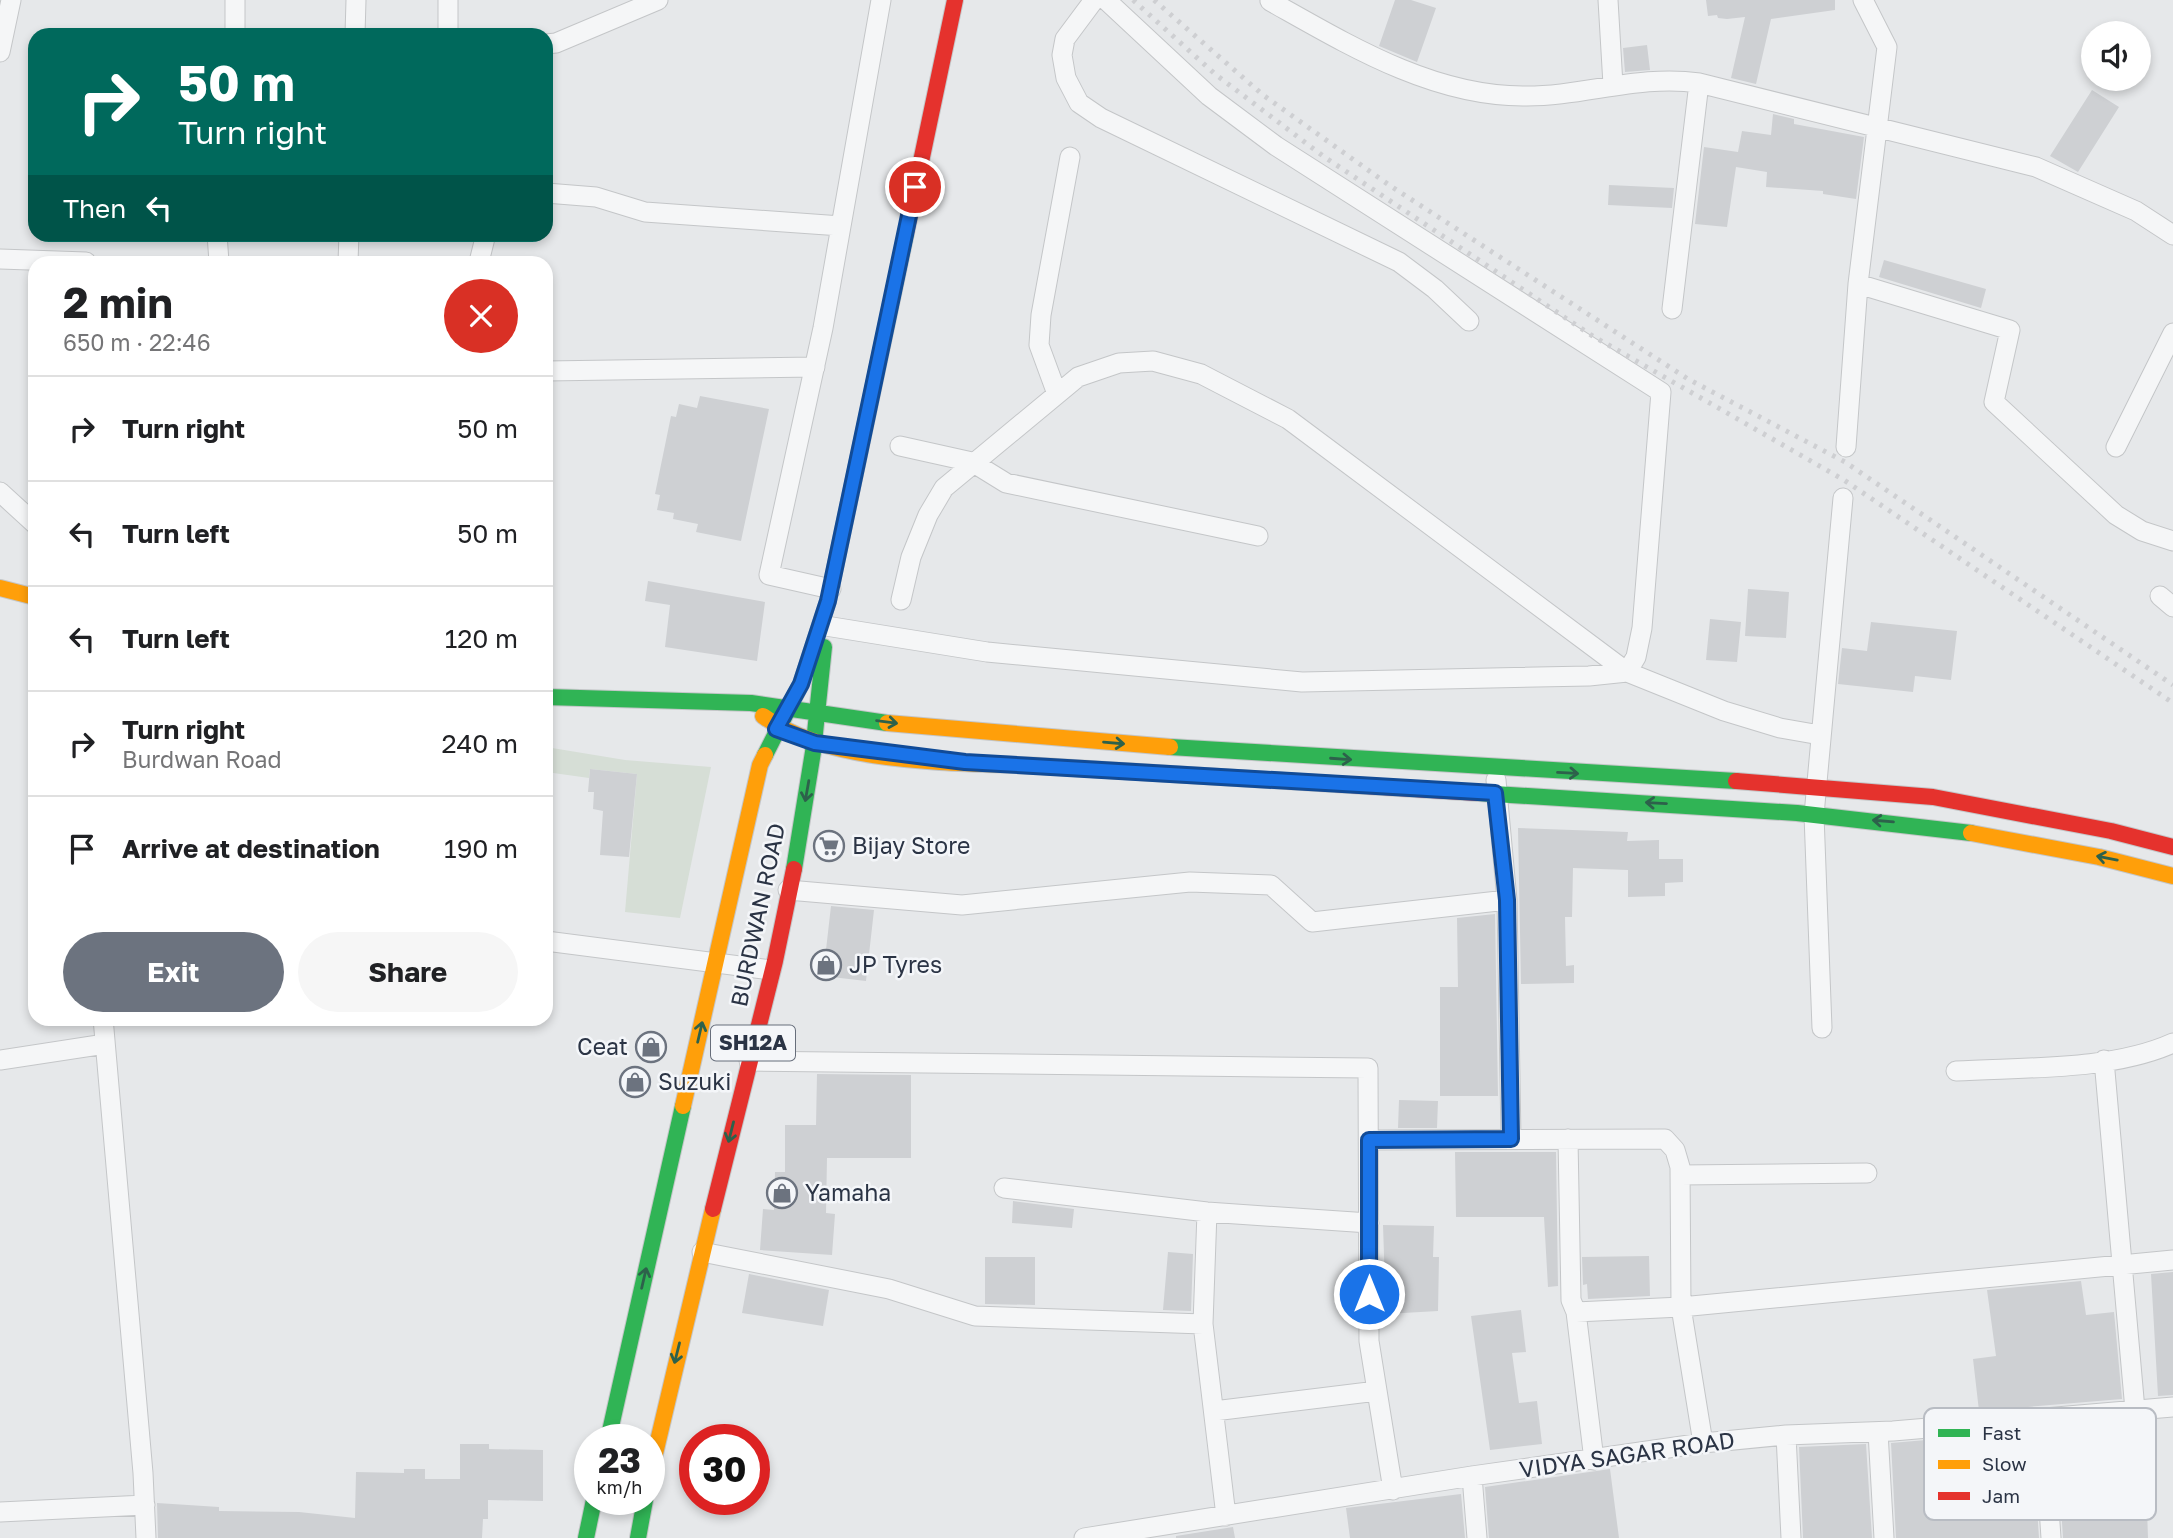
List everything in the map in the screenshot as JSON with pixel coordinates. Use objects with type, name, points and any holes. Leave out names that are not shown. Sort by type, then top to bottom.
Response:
[{"type":"street","points":[[0,52],[11,0]]},
{"type":"street","points":[[234,28],[235,0]]},
{"type":"street","points":[[355,28],[356,0]]},
{"type":"street","points":[[447,0],[447,28]]},
{"type":"street","points":[[553,43],[658,0]]},
{"type":"street","points":[[829,595],[769,575],[815,367],[881,0]]},
{"type":"street","name":"BURDWAN ROAD","points":[[612,1424],[760,765],[801,684],[829,595],[955,0]]},
{"type":"street","points":[[1094,0],[1065,39],[1062,55],[1066,78],[1079,103],[1101,118],[1399,262],[1469,321]]},
{"type":"street","points":[[1106,0],[1209,96],[1276,146],[1661,392],[1642,628],[1636,657],[1627,672]]},
{"type":"street","points":[[1608,0],[1613,85]]},
{"type":"street","points":[[1846,447],[1858,284],[1887,47],[1863,0]]},
{"type":"street","points":[[1269,1],[1341,41],[1410,73],[1470,90],[1524,96],[1657,79],[1699,83],[1878,130],[2036,167],[2136,211],[2173,235]]},
{"type":"street","points":[[1672,309],[1699,83]]},
{"type":"street","points":[[1057,394],[1039,345],[1041,315],[1070,157]]},
{"type":"street","points":[[553,194],[597,197],[645,212],[841,226]]},
{"type":"street","points":[[0,259],[28,260]]},
{"type":"street","points":[[1858,284],[2010,330],[1994,402],[2116,515],[2142,531],[2173,541]]},
{"type":"street","points":[[2116,447],[2173,333]]},
{"type":"street","points":[[901,600],[905,572],[928,515],[944,488],[972,462],[1078,377],[1119,363],[1153,361],[1200,374],[1288,419],[1627,672],[1724,711],[1780,728],[1820,735]]},
{"type":"street","points":[[553,371],[815,367]]},
{"type":"street","points":[[900,446],[972,462],[1006,483],[1258,536]]},
{"type":"street","points":[[0,492],[28,518]]},
{"type":"street","points":[[1822,1028],[1815,788],[1843,498]]},
{"type":"street","points":[[0,587],[28,595]]},
{"type":"street","name":"BURDWAN ROAD","points":[[662,1424],[788,890],[820,713],[829,595]]},
{"type":"street","points":[[826,626],[987,652],[1302,682],[1589,677],[1627,672]]},
{"type":"street","points":[[553,697],[751,704],[889,723],[1139,745],[1933,797],[2111,831],[2173,847]]},
{"type":"street","points":[[751,704],[776,729],[815,743],[965,762],[1495,793],[1814,814],[1942,826],[2119,860],[2173,876]]},
{"type":"street","points":[[1496,769],[1495,793],[1507,900],[1511,1139]]},
{"type":"street","points":[[788,890],[962,905],[1190,882],[1271,885],[1312,922],[1507,900]]},
{"type":"street","points":[[553,942],[771,970]]},
{"type":"street","points":[[104,1026],[146,1538]]},
{"type":"street","points":[[1956,1071],[2105,1060],[2155,1052],[2173,1043]]},
{"type":"street","points":[[0,1060],[105,1044]]},
{"type":"street","points":[[2105,1060],[2136,1408]]},
{"type":"street","points":[[748,1061],[1368,1068],[1368,1341],[1393,1490]]},
{"type":"street","points":[[1569,1139],[1571,1300],[1576,1312],[1594,1460]]},
{"type":"street","points":[[1369,1140],[1665,1139],[1675,1150],[1680,1175],[1681,1307],[1703,1443]]},
{"type":"street","points":[[1680,1175],[1867,1173]]},
{"type":"street","points":[[1004,1188],[1207,1212],[1369,1223]]},
{"type":"street","points":[[1207,1212],[1203,1324],[1226,1516]]},
{"type":"street","points":[[702,1252],[889,1289],[975,1316],[1203,1324]]},
{"type":"street","points":[[1576,1312],[1681,1307],[2173,1260]]},
{"type":"street","points":[[1214,1411],[1377,1391]]},
{"type":"street","name":"VIDYA SAGAR ROAD","points":[[1084,1538],[1472,1476],[1703,1443],[1786,1435],[1924,1428]]},
{"type":"street","points":[[1878,1432],[1884,1538]]},
{"type":"street","points":[[1786,1435],[1791,1538]]},
{"type":"street","points":[[1472,1476],[1477,1538]]},
{"type":"street","points":[[0,1512],[145,1505]]},
{"type":"street","points":[[586,1538],[591,1515]]},
{"type":"street","points":[[638,1538],[642,1515]]},
{"type":"street","points":[[2051,1520],[2052,1538]]},
{"type":"shaded area","points":[[553,748],[625,760],[711,767],[680,918],[625,912],[637,774],[590,769],[589,778],[553,773]]},
{"type":"building","points":[[1395,0],[1411,0],[1436,8],[1417,62],[1379,46]]},
{"type":"building","points":[[1706,0],[1835,0],[1835,10],[1771,19],[1756,84],[1731,78],[1745,17],[1727,19],[1718,18],[1717,15],[1708,16]]},
{"type":"building","points":[[1647,45],[1650,70],[1625,72],[1623,48]]},
{"type":"building","points":[[2091,91],[2119,107],[2078,172],[2050,156]]},
{"type":"building","points":[[1773,114],[1794,119],[1794,124],[1864,137],[1856,199],[1823,194],[1823,191],[1766,187],[1767,172],[1736,167],[1727,227],[1695,224],[1704,147],[1738,152],[1742,131],[1771,135]]},
{"type":"building","points":[[1609,185],[1674,188],[1672,208],[1608,205]]},
{"type":"building","points":[[1884,260],[1986,289],[1981,308],[1879,277]]},
{"type":"building","points":[[700,396],[769,409],[741,541],[696,532],[698,524],[673,519],[674,513],[657,510],[660,495],[655,494],[671,416],[676,417],[679,404],[697,408]]},
{"type":"building","points":[[648,581],[765,602],[757,661],[665,647],[670,605],[645,601]]},
{"type":"building","points":[[1748,589],[1789,592],[1786,638],[1745,636]]},
{"type":"building","points":[[1710,619],[1741,622],[1737,662],[1706,660]]},
{"type":"building","points":[[1871,622],[1957,631],[1951,680],[1915,676],[1913,692],[1838,684],[1842,648],[1867,651]]},
{"type":"building","points":[[590,769],[637,774],[629,857],[600,855],[603,811],[593,809],[594,792],[588,792]]},
{"type":"building","points":[[1518,828],[1628,832],[1627,841],[1659,840],[1659,859],[1683,859],[1683,882],[1665,883],[1665,896],[1628,897],[1628,870],[1573,868],[1572,917],[1565,917],[1566,966],[1574,965],[1574,983],[1521,984]]},
{"type":"building","points":[[831,906],[874,910],[866,981],[823,976]]},
{"type":"building","points":[[1495,914],[1498,1096],[1440,1096],[1440,987],[1458,987],[1457,918]]},
{"type":"building","points":[[817,1074],[911,1075],[911,1158],[827,1158],[826,1213],[835,1214],[832,1255],[760,1250],[763,1209],[774,1210],[775,1172],[785,1172],[785,1125],[816,1125]]},
{"type":"building","points":[[1399,1100],[1438,1101],[1437,1128],[1398,1128]]},
{"type":"building","points":[[1455,1152],[1556,1152],[1558,1286],[1548,1287],[1544,1217],[1456,1217]]},
{"type":"building","points":[[1013,1201],[1074,1209],[1072,1228],[1012,1223]]},
{"type":"building","points":[[1383,1225],[1434,1226],[1433,1257],[1439,1257],[1438,1311],[1386,1314]]},
{"type":"building","points":[[1168,1252],[1193,1254],[1191,1311],[1163,1310]]},
{"type":"building","points":[[1649,1256],[1650,1296],[1588,1299],[1587,1284],[1583,1285],[1582,1257]]},
{"type":"building","points":[[985,1257],[1035,1257],[1035,1305],[985,1304]]},
{"type":"building","points":[[2173,1272],[2173,1395],[2158,1396],[2151,1274]]},
{"type":"building","points":[[749,1274],[829,1290],[823,1326],[742,1313]]},
{"type":"building","points":[[2081,1281],[2086,1315],[2114,1312],[2122,1399],[2015,1408],[1979,1408],[1973,1359],[1996,1356],[1987,1290]]},
{"type":"building","points":[[1521,1310],[1526,1352],[1512,1353],[1519,1403],[1537,1401],[1542,1444],[1490,1450],[1471,1316]]},
{"type":"building","points":[[1924,1440],[1924,1520],[2038,1520],[2039,1538],[1896,1538],[1891,1443]]},
{"type":"building","points":[[460,1444],[489,1444],[489,1449],[543,1450],[543,1501],[488,1500],[488,1519],[483,1519],[482,1538],[158,1538],[157,1503],[219,1507],[219,1511],[299,1512],[355,1518],[356,1472],[404,1473],[404,1469],[425,1469],[425,1479],[460,1479]]},
{"type":"building","points":[[1866,1444],[1872,1538],[1803,1538],[1799,1447]]},
{"type":"building","points":[[1610,1469],[1619,1538],[1489,1538],[1485,1487]]},
{"type":"building","points":[[1461,1494],[1465,1538],[1350,1538],[1346,1508]]},
{"type":"building","points":[[2062,1520],[2147,1520],[2148,1538],[2063,1538]]},
{"type":"building","points":[[1233,1527],[1235,1538],[1176,1538],[1176,1536]]},
{"type":"railway","points":[[1133,0],[1215,74],[1323,156],[1591,335],[1844,480],[2173,703]]},
{"type":"railway","points":[[1154,0],[1263,95],[1389,185],[1688,379],[1845,462],[2173,685]]},
{"type":"traffic: fast","points":[[765,755],[801,684],[828,601],[906,233]]},
{"type":"traffic: fast","points":[[794,869],[813,752],[824,647]]},
{"type":"traffic: fast","points":[[553,697],[751,703],[887,723]]},
{"type":"traffic: fast","points":[[1170,747],[1736,781]]},
{"type":"traffic: fast","points":[[1479,793],[1797,813],[1971,833]]},
{"type":"traffic: fast","points":[[612,1424],[683,1106]]},
{"type":"traffic: fast","points":[[586,1538],[591,1515]]},
{"type":"traffic: fast","points":[[638,1538],[642,1515]]},
{"type":"traffic: slow","points":[[0,588],[28,595]]},
{"type":"traffic: slow","points":[[763,716],[791,732],[823,744],[896,758],[1253,779]]},
{"type":"traffic: slow","points":[[887,723],[1170,747]]},
{"type":"traffic: slow","points":[[683,1106],[760,765],[765,755]]},
{"type":"traffic: slow","points":[[1971,833],[2099,857],[2173,876]]},
{"type":"traffic: slow","points":[[662,1424],[713,1209]]},
{"type":"traffic: jam","points":[[906,233],[955,0]]},
{"type":"traffic: jam","points":[[1253,779],[1479,793]]},
{"type":"traffic: jam","points":[[1736,781],[1933,797],[2111,831],[2173,847]]},
{"type":"traffic: jam","points":[[713,1209],[775,961],[794,869]]},
{"type":"place","name":"Bijay Store","points":[[829,846]]},
{"type":"place","name":"JP Tyres","points":[[826,965]]},
{"type":"place","name":"Ceat","points":[[651,1047]]},
{"type":"place","name":"Suzuki","points":[[635,1082]]},
{"type":"place","name":"Yamaha","points":[[782,1193]]},
{"type":"route","points":[[915,187],[828,601],[801,684],[776,729],[815,743],[965,762],[1495,793],[1507,900],[1511,1139],[1369,1140],[1369,1294]]}]
